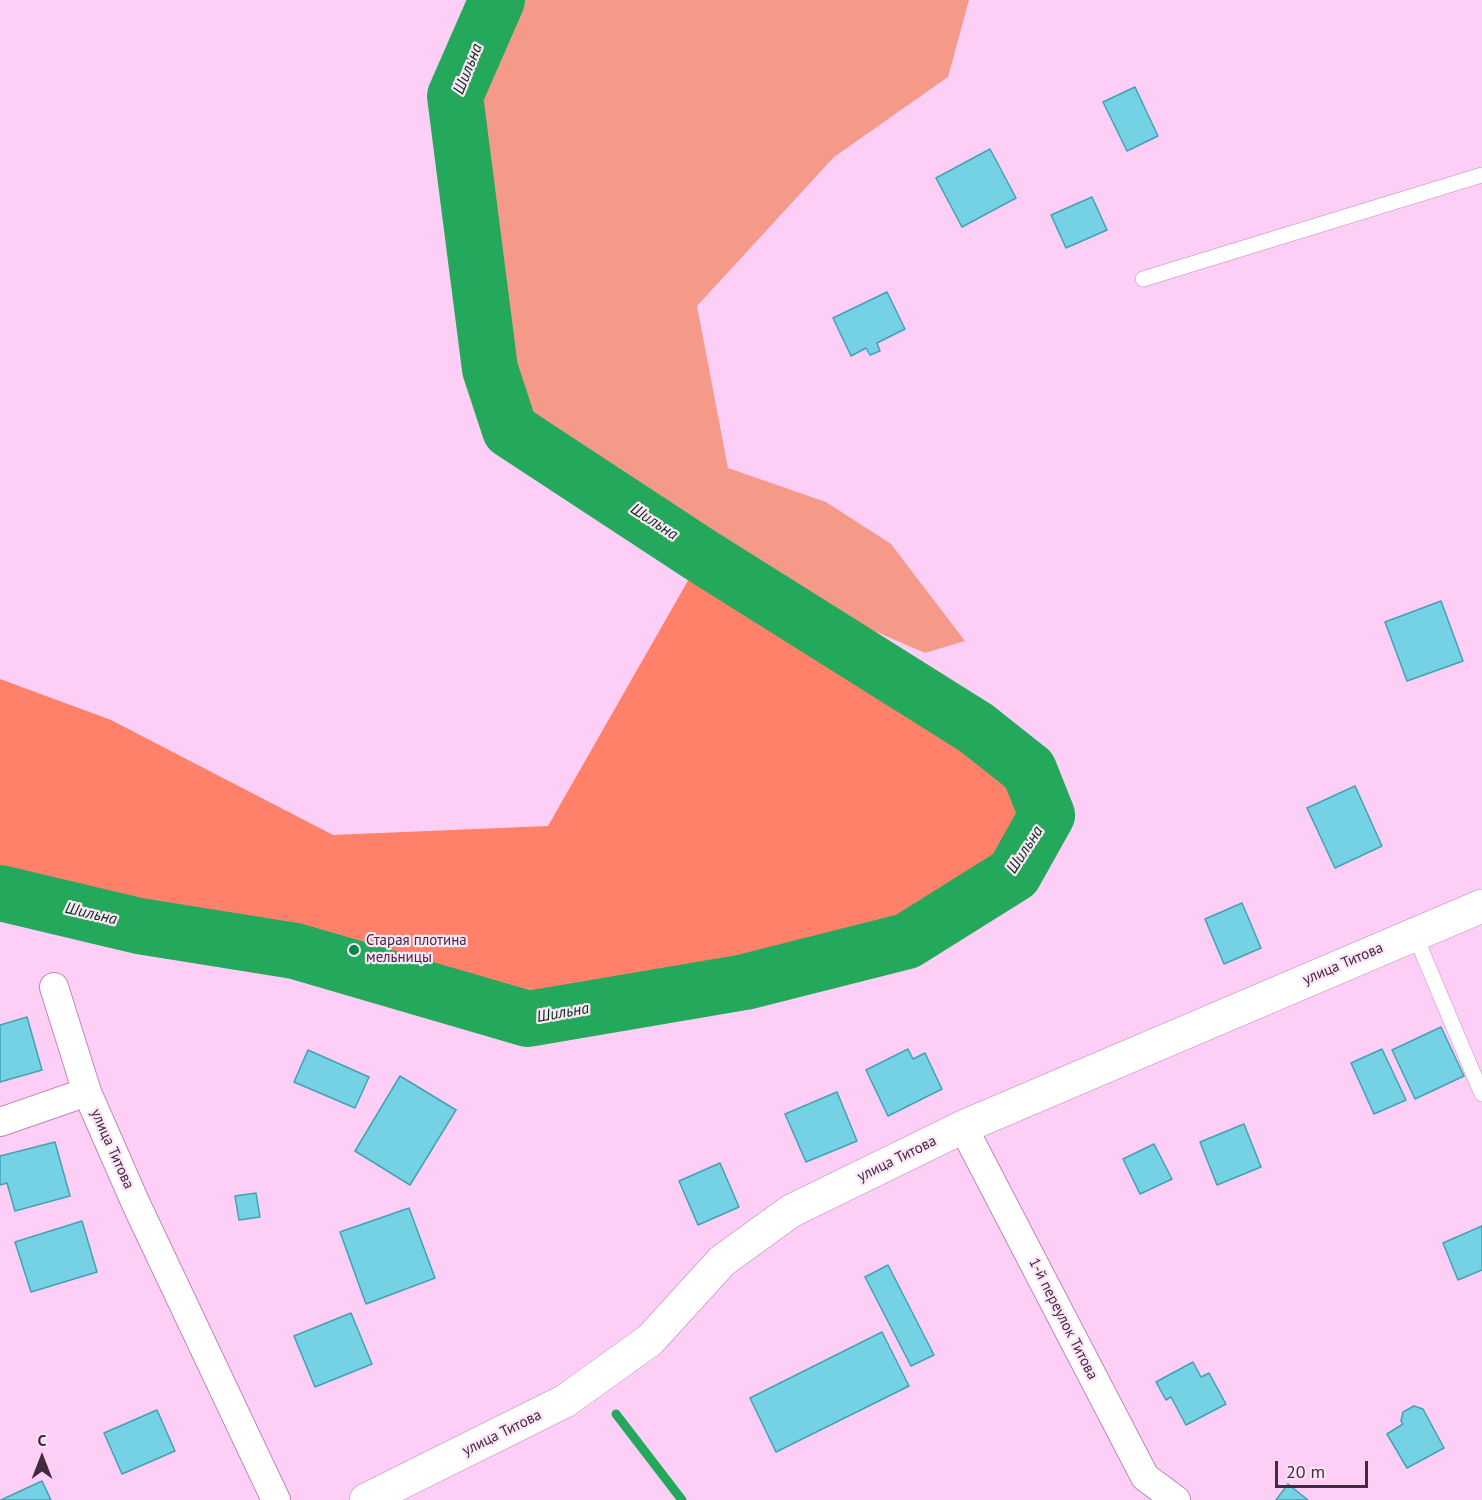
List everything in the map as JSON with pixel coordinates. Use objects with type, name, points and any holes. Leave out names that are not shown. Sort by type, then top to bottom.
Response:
[{"type":"street","name":"улица Титова","points":[[366,1500],[565,1401],[650,1340],[723,1261],[791,1211],[963,1127],[1482,906]]},
{"type":"street","name":"улица Титова","points":[[54,987],[87,1092],[136,1204],[276,1500]]},
{"type":"street","points":[[0,1122],[87,1092]]},
{"type":"street","name":"1-й переулок Титова","points":[[963,1127],[1145,1477],[1176,1500]]},
{"type":"lane","points":[[1143,279],[1482,175]]},
{"type":"lane","points":[[1414,933],[1482,1094]]},
{"type":"shaded area","points":[[489,0],[969,0],[948,77],[834,157],[697,306],[728,468],[826,502],[891,544],[965,641],[925,653],[702,556],[664,563],[490,369],[437,146]]},
{"type":"shaded area","points":[[702,556],[975,728],[1029,770],[1047,815],[1014,874],[907,941],[745,982],[528,1019],[295,951],[139,926],[0,893],[0,679],[111,720],[333,835],[548,826]]},
{"type":"building","points":[[1135,87],[1158,136],[1127,151],[1103,102]]},
{"type":"building","points":[[990,149],[1016,198],[962,227],[936,178]]},
{"type":"building","points":[[1092,197],[1107,230],[1066,248],[1051,215]]},
{"type":"building","points":[[887,292],[905,329],[877,343],[880,351],[870,355],[866,348],[851,356],[833,318]]},
{"type":"building","points":[[1441,601],[1463,661],[1407,681],[1385,622]]},
{"type":"building","points":[[1355,786],[1382,846],[1335,868],[1307,808]]},
{"type":"building","points":[[1242,903],[1261,948],[1224,964],[1205,919]]},
{"type":"building","points":[[27,1017],[42,1070],[0,1082],[0,1025]]},
{"type":"building","points":[[1441,1027],[1464,1076],[1415,1099],[1392,1050]]},
{"type":"building","points":[[908,1049],[913,1059],[925,1053],[942,1089],[888,1116],[866,1070]]},
{"type":"building","points":[[1382,1049],[1406,1100],[1374,1114],[1351,1063]]},
{"type":"building","points":[[308,1050],[369,1077],[355,1108],[294,1082]]},
{"type":"building","points":[[400,1076],[456,1110],[410,1185],[355,1151]]},
{"type":"building","points":[[837,1092],[857,1141],[806,1162],[785,1114]]},
{"type":"building","points":[[1244,1124],[1261,1167],[1217,1185],[1200,1142]]},
{"type":"building","points":[[55,1142],[70,1196],[15,1211],[7,1183],[0,1185],[0,1156]]},
{"type":"building","points":[[1154,1144],[1172,1179],[1140,1194],[1123,1159]]},
{"type":"building","points":[[720,1163],[739,1207],[698,1225],[679,1181]]},
{"type":"building","points":[[256,1193],[260,1217],[239,1220],[235,1196]]},
{"type":"building","points":[[409,1208],[435,1278],[366,1304],[340,1232]]},
{"type":"building","points":[[82,1221],[97,1272],[31,1292],[15,1242]]},
{"type":"building","points":[[1482,1226],[1482,1270],[1458,1280],[1443,1243]]},
{"type":"building","points":[[888,1265],[934,1355],[911,1366],[865,1277]]},
{"type":"building","points":[[351,1313],[372,1364],[315,1387],[294,1336]]},
{"type":"building","points":[[882,1332],[909,1386],[776,1452],[750,1398]]},
{"type":"building","points":[[1193,1362],[1201,1377],[1209,1373],[1226,1404],[1186,1425],[1171,1397],[1166,1400],[1156,1382]]},
{"type":"building","points":[[1414,1406],[1423,1409],[1444,1448],[1407,1468],[1387,1434],[1403,1424],[1401,1421],[1403,1412]]},
{"type":"building","points":[[157,1410],[175,1451],[122,1474],[104,1433]]},
{"type":"building","points":[[42,1481],[51,1500],[1,1500]]},
{"type":"building","points":[[1288,1484],[1308,1500],[1276,1500]]},
{"type":"waterway","name":"Шильна","points":[[0,893],[139,926],[295,951],[528,1019],[745,982],[907,941],[1014,874],[1047,815],[1029,770],[976,728],[702,556],[510,430],[490,369],[455,96],[497,0]]},
{"type":"waterway","points":[[616,1414],[682,1500]]},
{"type":"place","name":"Старая плотина мельницы","points":[[354,950]]}]
